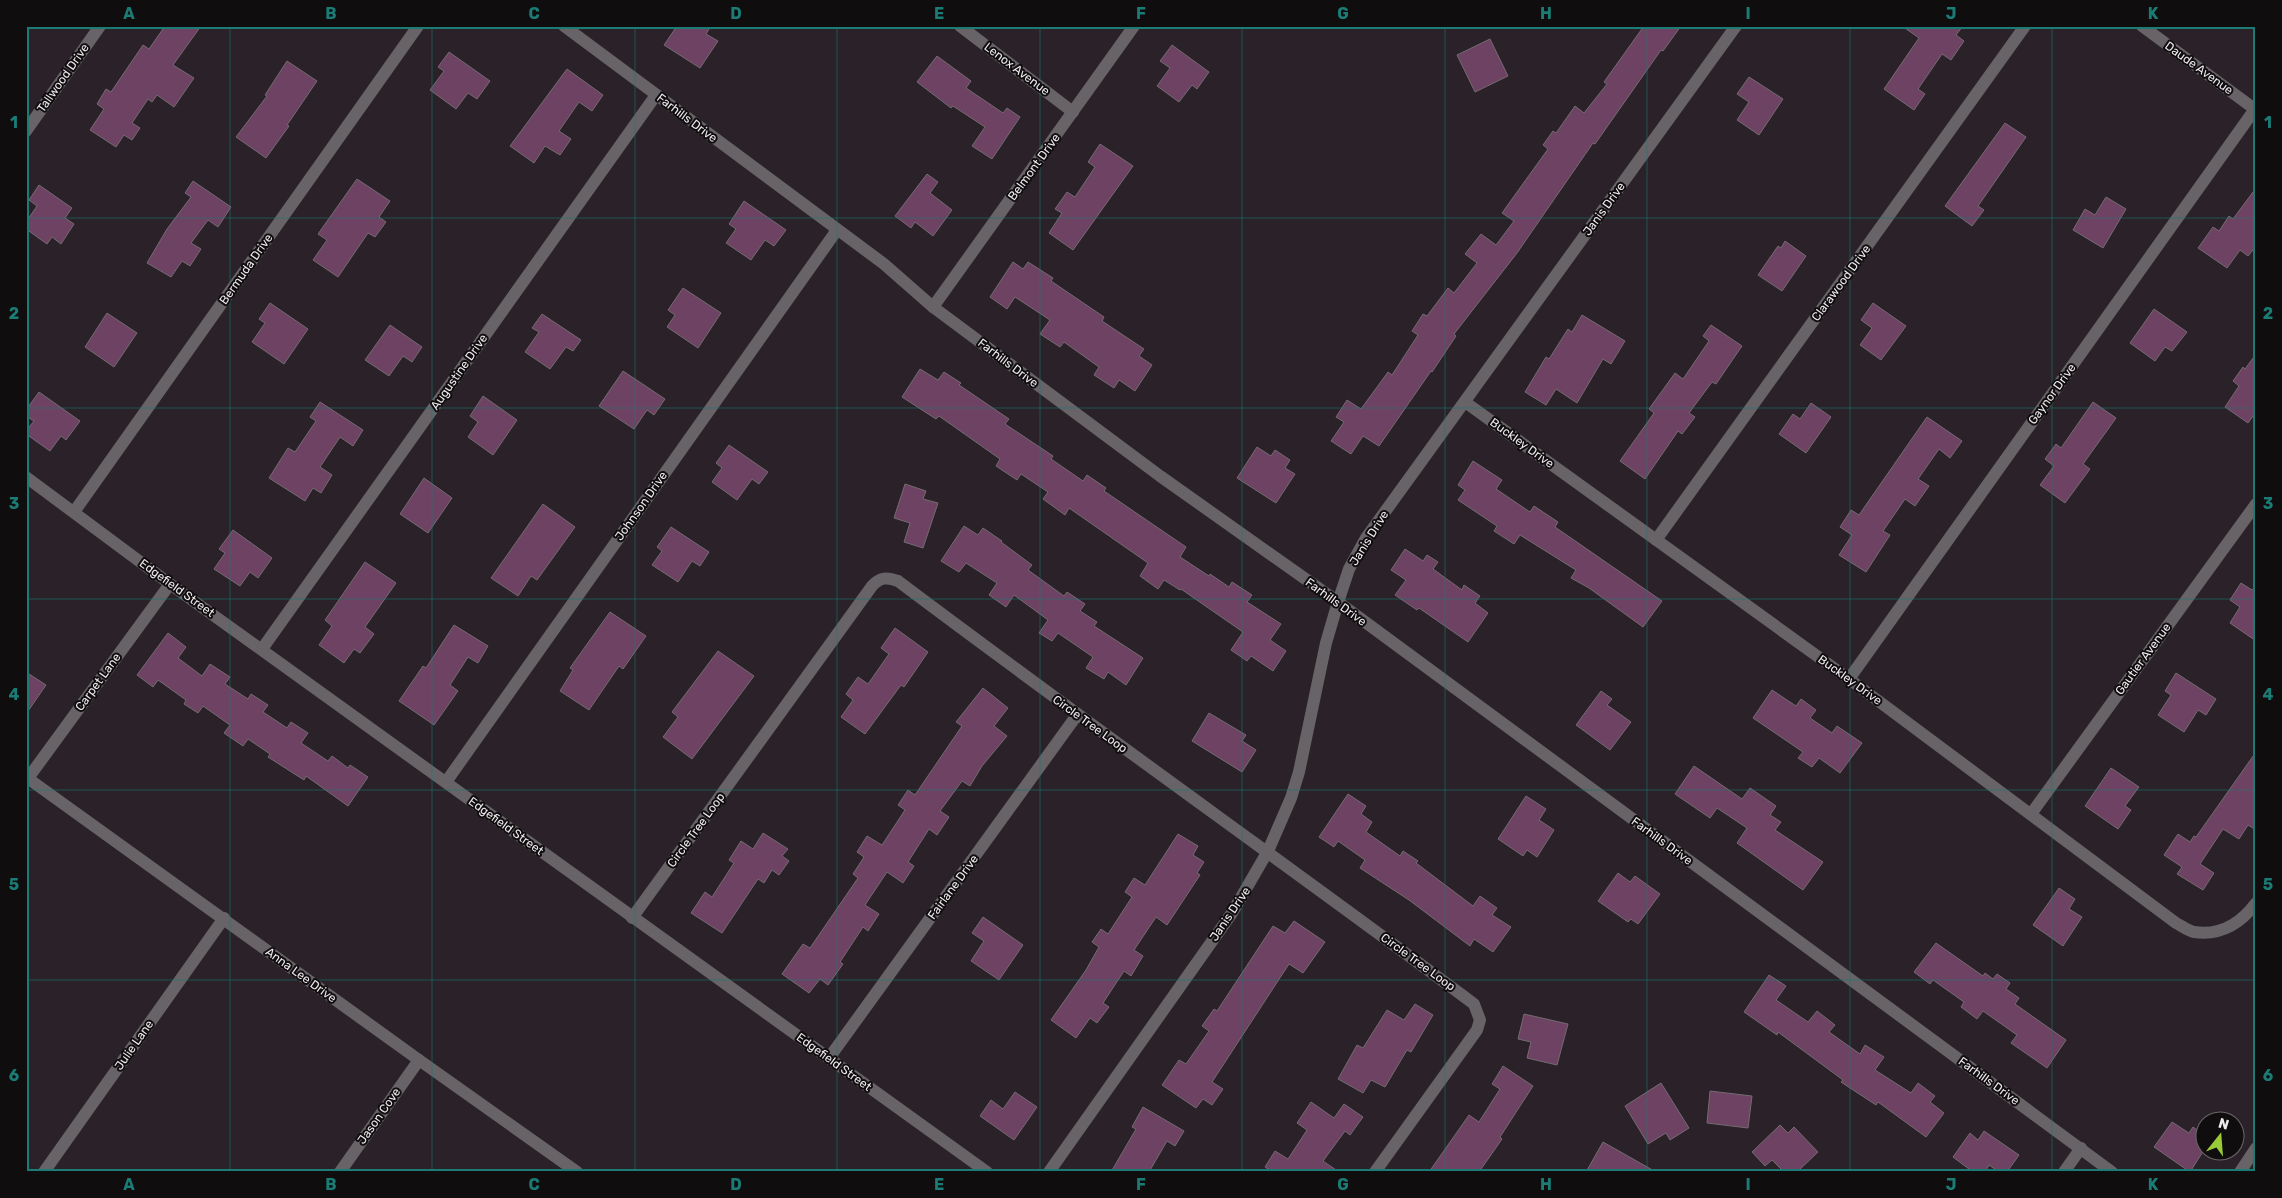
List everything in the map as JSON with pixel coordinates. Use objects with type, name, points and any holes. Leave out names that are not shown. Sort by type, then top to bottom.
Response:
[{"type":"street","name":"Tallwood Drive","points":[[26,131],[100,26]]},
{"type":"street","name":"Bermuda Drive","points":[[74,512],[418,26]]},
{"type":"street","name":"Farhills Drive","points":[[564,26],[884,264],[933,307],[1160,476],[1338,602],[2112,1172]]},
{"type":"street","name":"Lenox Avenue","points":[[960,26],[1073,112]]},
{"type":"street","name":"Belmont Drive","points":[[933,307],[1134,26]]},
{"type":"street","name":"Janis Drive","points":[[1049,1172],[1232,913],[1268,851],[1291,798],[1299,772],[1326,643],[1338,602],[1349,569],[1366,538],[1736,26]]},
{"type":"street","name":"Clarawood Drive","points":[[1656,540],[2026,26]]},
{"type":"street","name":"Daude Avenue","points":[[2142,26],[2255,109]]},
{"type":"street","name":"Augustine Drive","points":[[262,649],[656,95]]},
{"type":"street","name":"Gaynor Drive","points":[[1848,678],[2255,109]]},
{"type":"street","name":"Johnson Drive","points":[[446,782],[837,230]]},
{"type":"street","name":"Buckley Drive","points":[[1465,402],[1848,678],[2176,924],[2194,932],[2210,932],[2234,926],[2241,921],[2256,903]]},
{"type":"street","name":"Edgefield Street","points":[[26,477],[170,584],[987,1172]]},
{"type":"street","name":"Gautier Avenue","points":[[2031,814],[2256,504]]},
{"type":"street","name":"Circle Tree Loop","points":[[632,918],[878,580],[888,578],[898,580],[1077,715],[1268,851],[1478,1008],[1480,1020],[1477,1030],[1375,1172]]},
{"type":"street","name":"Carpet Lane","points":[[27,779],[170,584]]},
{"type":"street","name":"Fairlane Drive","points":[[830,1058],[1077,715]]},
{"type":"street","name":"Anna Lee Drive","points":[[27,779],[577,1172]]},
{"type":"street","name":"Julie Lane","points":[[44,1172],[224,918]]},
{"type":"street","name":"Jason Cove","points":[[340,1172],[418,1060]]},
{"type":"street","points":[[2064,1172],[2081,1148]]},
{"type":"street","points":[[2240,1172],[2256,1148]]},
{"type":"building","points":[[165,26],[201,26],[173,65],[194,78],[174,107],[157,95],[152,102],[148,99],[132,123],[140,128],[132,140],[124,135],[116,147],[90,130],[104,109],[97,104],[106,89],[111,92],[143,45],[149,49]]},
{"type":"building","points":[[677,26],[711,26],[706,34],[718,41],[700,68],[664,45]]},
{"type":"building","points":[[1644,26],[1681,26],[1663,51],[1661,50],[1595,144],[1593,143],[1517,253],[1454,334],[1456,336],[1432,372],[1379,446],[1363,436],[1351,454],[1331,441],[1344,422],[1336,417],[1347,400],[1361,409],[1388,372],[1392,375],[1418,335],[1412,331],[1423,314],[1427,316],[1448,288],[1454,293],[1477,263],[1465,254],[1481,234],[1496,245],[1514,221],[1502,213],[1548,149],[1543,145],[1553,131],[1556,133],[1575,106],[1584,113],[1607,84],[1604,82]]},
{"type":"building","points":[[1902,26],[1963,26],[1956,35],[1964,41],[1951,60],[1942,54],[1918,89],[1925,94],[1914,110],[1884,89],[1919,38]]},
{"type":"building","points":[[1490,39],[1508,76],[1475,92],[1457,55]]},
{"type":"building","points":[[1172,45],[1209,72],[1197,89],[1192,85],[1179,102],[1157,86],[1170,68],[1160,61]]},
{"type":"building","points":[[449,52],[490,81],[477,99],[468,93],[456,109],[430,90],[444,71],[438,67]]},
{"type":"building","points":[[937,56],[971,81],[966,88],[1003,113],[1007,108],[1020,117],[992,159],[972,146],[985,127],[953,106],[951,108],[917,82]]},
{"type":"building","points":[[287,61],[317,81],[287,125],[289,126],[266,158],[236,137],[267,96],[265,95]]},
{"type":"building","points":[[567,69],[603,95],[592,111],[579,102],[559,131],[571,139],[560,155],[545,146],[534,163],[510,146]]},
{"type":"building","points":[[1749,77],[1783,99],[1759,135],[1737,120],[1749,102],[1737,94]]},
{"type":"building","points":[[2005,123],[2026,137],[1978,206],[1984,210],[1972,226],[1945,206]]},
{"type":"building","points":[[1100,144],[1133,166],[1073,250],[1049,233],[1062,213],[1055,209],[1067,192],[1075,197],[1095,167],[1088,162]]},
{"type":"building","points":[[927,174],[938,182],[930,193],[952,210],[933,236],[915,222],[911,228],[895,216]]},
{"type":"building","points":[[357,179],[390,201],[379,217],[386,222],[375,237],[368,233],[338,277],[313,260],[327,240],[318,234]]},
{"type":"building","points":[[193,181],[231,207],[218,227],[208,220],[191,243],[201,249],[190,266],[182,261],[171,277],[147,263],[167,229],[191,197],[185,193]]},
{"type":"building","points":[[39,185],[72,208],[65,218],[74,224],[61,244],[52,237],[47,244],[26,229],[26,222],[37,206],[29,200]]},
{"type":"building","points":[[2256,188],[2256,246],[2248,256],[2240,250],[2227,268],[2198,248],[2213,227],[2219,231],[2229,216],[2233,219]]},
{"type":"building","points":[[2106,197],[2126,209],[2103,248],[2073,230],[2085,209],[2095,215]]},
{"type":"building","points":[[744,201],[786,230],[774,246],[765,240],[751,260],[726,243],[736,229],[729,224]]},
{"type":"building","points":[[1785,241],[1806,256],[1782,291],[1758,275],[1778,246],[1781,248]]},
{"type":"building","points":[[1013,262],[1023,269],[1028,262],[1053,278],[1051,281],[1104,317],[1102,321],[1144,349],[1139,356],[1152,365],[1135,391],[1119,380],[1114,388],[1094,375],[1099,367],[1064,342],[1060,347],[1040,334],[1050,320],[1015,297],[1007,309],[990,297]]},
{"type":"building","points":[[683,288],[721,313],[698,348],[667,327],[675,315],[668,310]]},
{"type":"building","points":[[270,303],[308,329],[284,364],[252,342],[265,323],[259,319]]},
{"type":"building","points":[[1873,303],[1906,326],[1881,360],[1860,345],[1872,328],[1861,320]]},
{"type":"building","points":[[2154,309],[2187,332],[2172,351],[2165,347],[2155,361],[2130,343]]},
{"type":"building","points":[[107,313],[137,333],[114,367],[85,347]]},
{"type":"building","points":[[542,314],[581,340],[573,351],[566,347],[550,369],[525,352],[539,332],[532,328]]},
{"type":"building","points":[[1582,315],[1625,341],[1611,364],[1603,359],[1577,403],[1556,389],[1546,405],[1525,392],[1546,357],[1549,359],[1568,329],[1572,332]]},
{"type":"building","points":[[390,325],[422,347],[412,362],[403,356],[389,376],[365,360]]},
{"type":"building","points":[[1711,325],[1742,346],[1716,384],[1712,382],[1689,413],[1695,417],[1682,434],[1678,431],[1645,479],[1620,461],[1654,413],[1649,409],[1675,373],[1683,379],[1709,341],[1703,336]]},
{"type":"building","points":[[2256,354],[2256,412],[2248,423],[2225,407],[2239,386],[2233,381]]},
{"type":"building","points":[[920,369],[938,380],[944,372],[961,383],[959,385],[1009,419],[1005,424],[1053,456],[1051,459],[1083,481],[1087,475],[1106,488],[1104,491],[1186,547],[1180,557],[1229,587],[1232,582],[1252,595],[1247,602],[1281,624],[1270,640],[1286,651],[1273,671],[1251,656],[1247,661],[1231,650],[1243,632],[1181,589],[1164,580],[1158,589],[1140,576],[1148,563],[1069,508],[1065,515],[1043,499],[1048,492],[1021,474],[1017,480],[996,466],[1000,459],[939,416],[936,419],[902,397]]},
{"type":"building","points":[[623,371],[665,399],[654,415],[647,410],[634,429],[599,406]]},
{"type":"building","points":[[39,392],[80,421],[66,440],[61,436],[50,451],[26,434],[26,431],[34,421],[26,416],[26,410]]},
{"type":"building","points":[[483,396],[517,420],[493,455],[468,437],[478,422],[470,416]]},
{"type":"building","points":[[320,402],[363,430],[353,446],[340,437],[320,467],[332,475],[321,493],[313,488],[305,501],[269,478],[288,448],[295,452],[316,421],[310,417]]},
{"type":"building","points":[[2093,402],[2116,418],[2083,464],[2090,469],[2065,503],[2040,485],[2054,466],[2045,459],[2056,444],[2061,448]]},
{"type":"building","points":[[1811,403],[1831,417],[1806,453],[1779,434],[1793,414],[1800,419]]},
{"type":"building","points":[[1927,417],[1962,441],[1950,458],[1939,449],[1918,479],[1929,486],[1915,506],[1905,499],[1883,531],[1890,535],[1866,572],[1839,555],[1852,535],[1840,527],[1851,510],[1859,515]]},
{"type":"building","points":[[729,445],[768,472],[759,484],[752,479],[737,500],[712,482],[722,468],[716,463]]},
{"type":"building","points":[[1257,447],[1271,456],[1275,450],[1290,460],[1285,468],[1295,474],[1276,503],[1237,478]]},
{"type":"building","points":[[1473,461],[1502,480],[1496,489],[1530,512],[1534,506],[1558,522],[1555,527],[1662,601],[1643,627],[1589,588],[1571,578],[1576,570],[1520,535],[1514,544],[1494,531],[1497,526],[1458,500],[1465,490],[1458,485]]},
{"type":"building","points":[[424,478],[452,498],[428,533],[400,514]]},
{"type":"building","points":[[905,484],[926,491],[923,499],[938,503],[923,548],[904,542],[910,523],[894,518]]},
{"type":"building","points":[[543,504],[575,527],[537,580],[531,576],[518,596],[491,578]]},
{"type":"building","points":[[964,526],[978,535],[983,528],[1002,541],[1032,565],[1028,570],[1064,596],[1067,592],[1085,604],[1080,611],[1097,622],[1094,626],[1143,658],[1126,685],[1108,672],[1104,679],[1086,668],[1093,657],[1058,633],[1052,641],[1039,633],[1048,620],[1014,595],[1006,607],[989,595],[997,583],[966,563],[959,572],[941,561]]},
{"type":"building","points":[[671,527],[709,552],[700,566],[692,561],[678,582],[652,565],[662,551],[657,547]]},
{"type":"building","points":[[233,530],[272,558],[258,578],[250,572],[240,586],[214,569],[225,553],[219,549]]},
{"type":"building","points":[[1405,549],[1423,561],[1427,555],[1438,562],[1433,569],[1462,590],[1464,585],[1480,596],[1475,603],[1488,613],[1468,642],[1419,608],[1417,610],[1395,595],[1406,580],[1391,570]]},
{"type":"building","points":[[365,562],[396,583],[365,627],[374,634],[360,653],[354,649],[344,663],[319,645],[332,626],[325,620]]},
{"type":"building","points":[[2241,583],[2252,590],[2256,586],[2256,641],[2230,623],[2240,607],[2230,600]]},
{"type":"building","points":[[610,612],[646,636],[623,669],[619,666],[589,710],[560,691],[573,670],[570,668]]},
{"type":"building","points":[[454,625],[488,646],[478,663],[468,657],[450,685],[458,691],[434,725],[399,701],[423,666],[426,668]]},
{"type":"building","points":[[895,628],[928,652],[904,687],[901,685],[865,734],[841,717],[853,700],[846,694],[858,677],[868,684],[889,654],[881,648]]},
{"type":"building","points":[[168,633],[186,647],[178,658],[202,676],[210,664],[230,677],[225,684],[248,699],[251,694],[268,705],[263,712],[287,728],[291,722],[308,733],[301,743],[328,761],[332,756],[348,768],[350,765],[368,777],[348,806],[306,776],[304,780],[268,757],[270,754],[248,739],[243,746],[224,733],[230,725],[203,706],[198,713],[184,704],[186,700],[158,680],[153,687],[137,675]]},
{"type":"building","points":[[718,651],[754,676],[692,759],[663,737],[678,717],[672,712]]},
{"type":"building","points":[[26,672],[46,685],[26,714]]},
{"type":"building","points":[[2176,673],[2216,699],[2206,715],[2198,710],[2184,732],[2158,715],[2171,695],[2165,691]]},
{"type":"building","points":[[983,688],[1008,708],[994,726],[1007,736],[982,766],[970,786],[962,781],[940,811],[949,817],[937,835],[929,829],[908,862],[914,866],[903,883],[887,872],[865,905],[879,914],[868,931],[863,927],[840,962],[843,964],[828,985],[820,979],[809,993],[782,974],[803,944],[810,948],[858,878],[853,874],[864,857],[857,852],[867,836],[882,845],[905,810],[898,805],[908,790],[915,795],[962,726],[956,722]]},
{"type":"building","points":[[1772,690],[1796,706],[1801,699],[1816,710],[1810,718],[1832,733],[1837,726],[1862,743],[1840,773],[1819,758],[1812,767],[1798,758],[1803,752],[1753,718]]},
{"type":"building","points":[[1601,691],[1612,699],[1607,705],[1631,722],[1610,750],[1576,725]]},
{"type":"building","points":[[1209,713],[1246,735],[1242,741],[1256,750],[1242,772],[1192,741]]},
{"type":"building","points":[[2256,752],[2256,830],[2248,825],[2239,839],[2223,829],[2200,864],[2214,873],[2203,890],[2177,874],[2182,867],[2164,855],[2178,834],[2190,842],[2194,836],[2196,837]]},
{"type":"building","points":[[1694,766],[1742,799],[1750,788],[1776,806],[1770,815],[1781,822],[1775,830],[1823,862],[1803,890],[1737,843],[1747,828],[1717,808],[1710,818],[1675,794]]},
{"type":"building","points":[[2111,768],[2139,787],[2125,806],[2131,810],[2118,829],[2085,806]]},
{"type":"building","points":[[1348,794],[1366,806],[1361,814],[1372,822],[1366,832],[1400,856],[1403,851],[1418,861],[1416,863],[1473,906],[1480,896],[1497,908],[1492,915],[1511,927],[1493,952],[1474,939],[1470,946],[1409,900],[1360,868],[1365,860],[1338,841],[1334,847],[1319,837]]},
{"type":"building","points":[[1526,796],[1546,809],[1539,820],[1554,830],[1537,857],[1527,850],[1523,856],[1498,839]]},
{"type":"building","points":[[763,833],[788,849],[782,856],[789,861],[779,875],[772,870],[764,883],[758,879],[722,933],[691,913],[705,892],[712,897],[734,863],[729,860],[741,841],[753,849]]},
{"type":"building","points":[[1178,834],[1198,846],[1193,855],[1204,862],[1197,873],[1200,875],[1167,925],[1156,917],[1134,950],[1143,956],[1131,976],[1124,971],[1103,1003],[1109,1007],[1097,1023],[1090,1018],[1076,1038],[1051,1020],[1086,970],[1099,947],[1092,942],[1101,929],[1108,934],[1132,897],[1125,892],[1134,878],[1145,885]]},
{"type":"building","points":[[1618,873],[1630,882],[1635,876],[1660,894],[1638,924],[1631,919],[1628,922],[1598,901]]},
{"type":"building","points":[[2059,888],[2075,899],[2069,909],[2082,917],[2063,946],[2033,925]]},
{"type":"building","points":[[983,917],[1023,945],[999,980],[971,961],[984,941],[972,933]]},
{"type":"building","points":[[1294,921],[1325,942],[1303,973],[1289,964],[1212,1082],[1223,1089],[1212,1105],[1203,1099],[1196,1108],[1162,1085],[1179,1060],[1186,1064],[1209,1031],[1202,1026],[1214,1009],[1217,1011],[1273,926],[1285,933]]},
{"type":"building","points":[[1936,943],[1983,976],[1985,973],[1993,979],[1997,974],[2010,983],[2006,989],[2019,998],[2015,1004],[2066,1040],[2047,1068],[2011,1043],[2017,1035],[1983,1011],[1977,1019],[1961,1007],[1964,1002],[1933,980],[1930,984],[1914,972]]},
{"type":"building","points":[[1769,975],[1786,986],[1776,1000],[1808,1022],[1817,1011],[1835,1025],[1829,1032],[1860,1054],[1865,1045],[1884,1057],[1875,1070],[1911,1093],[1918,1083],[1935,1096],[1930,1102],[1944,1113],[1926,1137],[1878,1102],[1876,1105],[1841,1082],[1843,1080],[1778,1032],[1777,1035],[1744,1012]]},
{"type":"building","points":[[1415,1004],[1433,1015],[1411,1052],[1407,1050],[1385,1087],[1371,1080],[1363,1093],[1338,1079],[1357,1045],[1363,1048],[1387,1010],[1404,1020]]},
{"type":"building","points":[[1524,1014],[1568,1024],[1557,1065],[1527,1058],[1531,1042],[1518,1039]]},
{"type":"building","points":[[1503,1066],[1533,1086],[1500,1137],[1502,1139],[1479,1172],[1429,1172],[1469,1115],[1479,1122],[1500,1089],[1492,1084]]},
{"type":"building","points":[[1661,1083],[1689,1128],[1670,1140],[1666,1133],[1648,1144],[1625,1106]]},
{"type":"building","points":[[1710,1091],[1752,1096],[1748,1128],[1707,1123]]},
{"type":"building","points":[[1015,1092],[1037,1107],[1014,1140],[980,1116],[991,1100],[1003,1109]]},
{"type":"building","points":[[1311,1102],[1334,1118],[1344,1104],[1363,1117],[1350,1135],[1345,1131],[1323,1161],[1339,1172],[1273,1172],[1265,1167],[1275,1151],[1288,1159],[1307,1130],[1297,1123]]},
{"type":"building","points":[[1143,1107],[1184,1131],[1175,1146],[1167,1141],[1149,1172],[1111,1172],[1136,1129],[1132,1127]]},
{"type":"building","points":[[2172,1122],[2189,1133],[2193,1127],[2194,1160],[2198,1160],[2190,1172],[2154,1147]]},
{"type":"building","points":[[1780,1125],[1788,1133],[1794,1127],[1818,1152],[1797,1172],[1784,1172],[1772,1160],[1765,1166],[1752,1152]]},
{"type":"building","points":[[1984,1131],[2019,1155],[2007,1172],[1999,1172],[1989,1165],[1985,1172],[1973,1172],[1953,1157],[1970,1133],[1978,1140]]},
{"type":"building","points":[[1603,1142],[1626,1155],[1656,1172],[1586,1172]]}]
